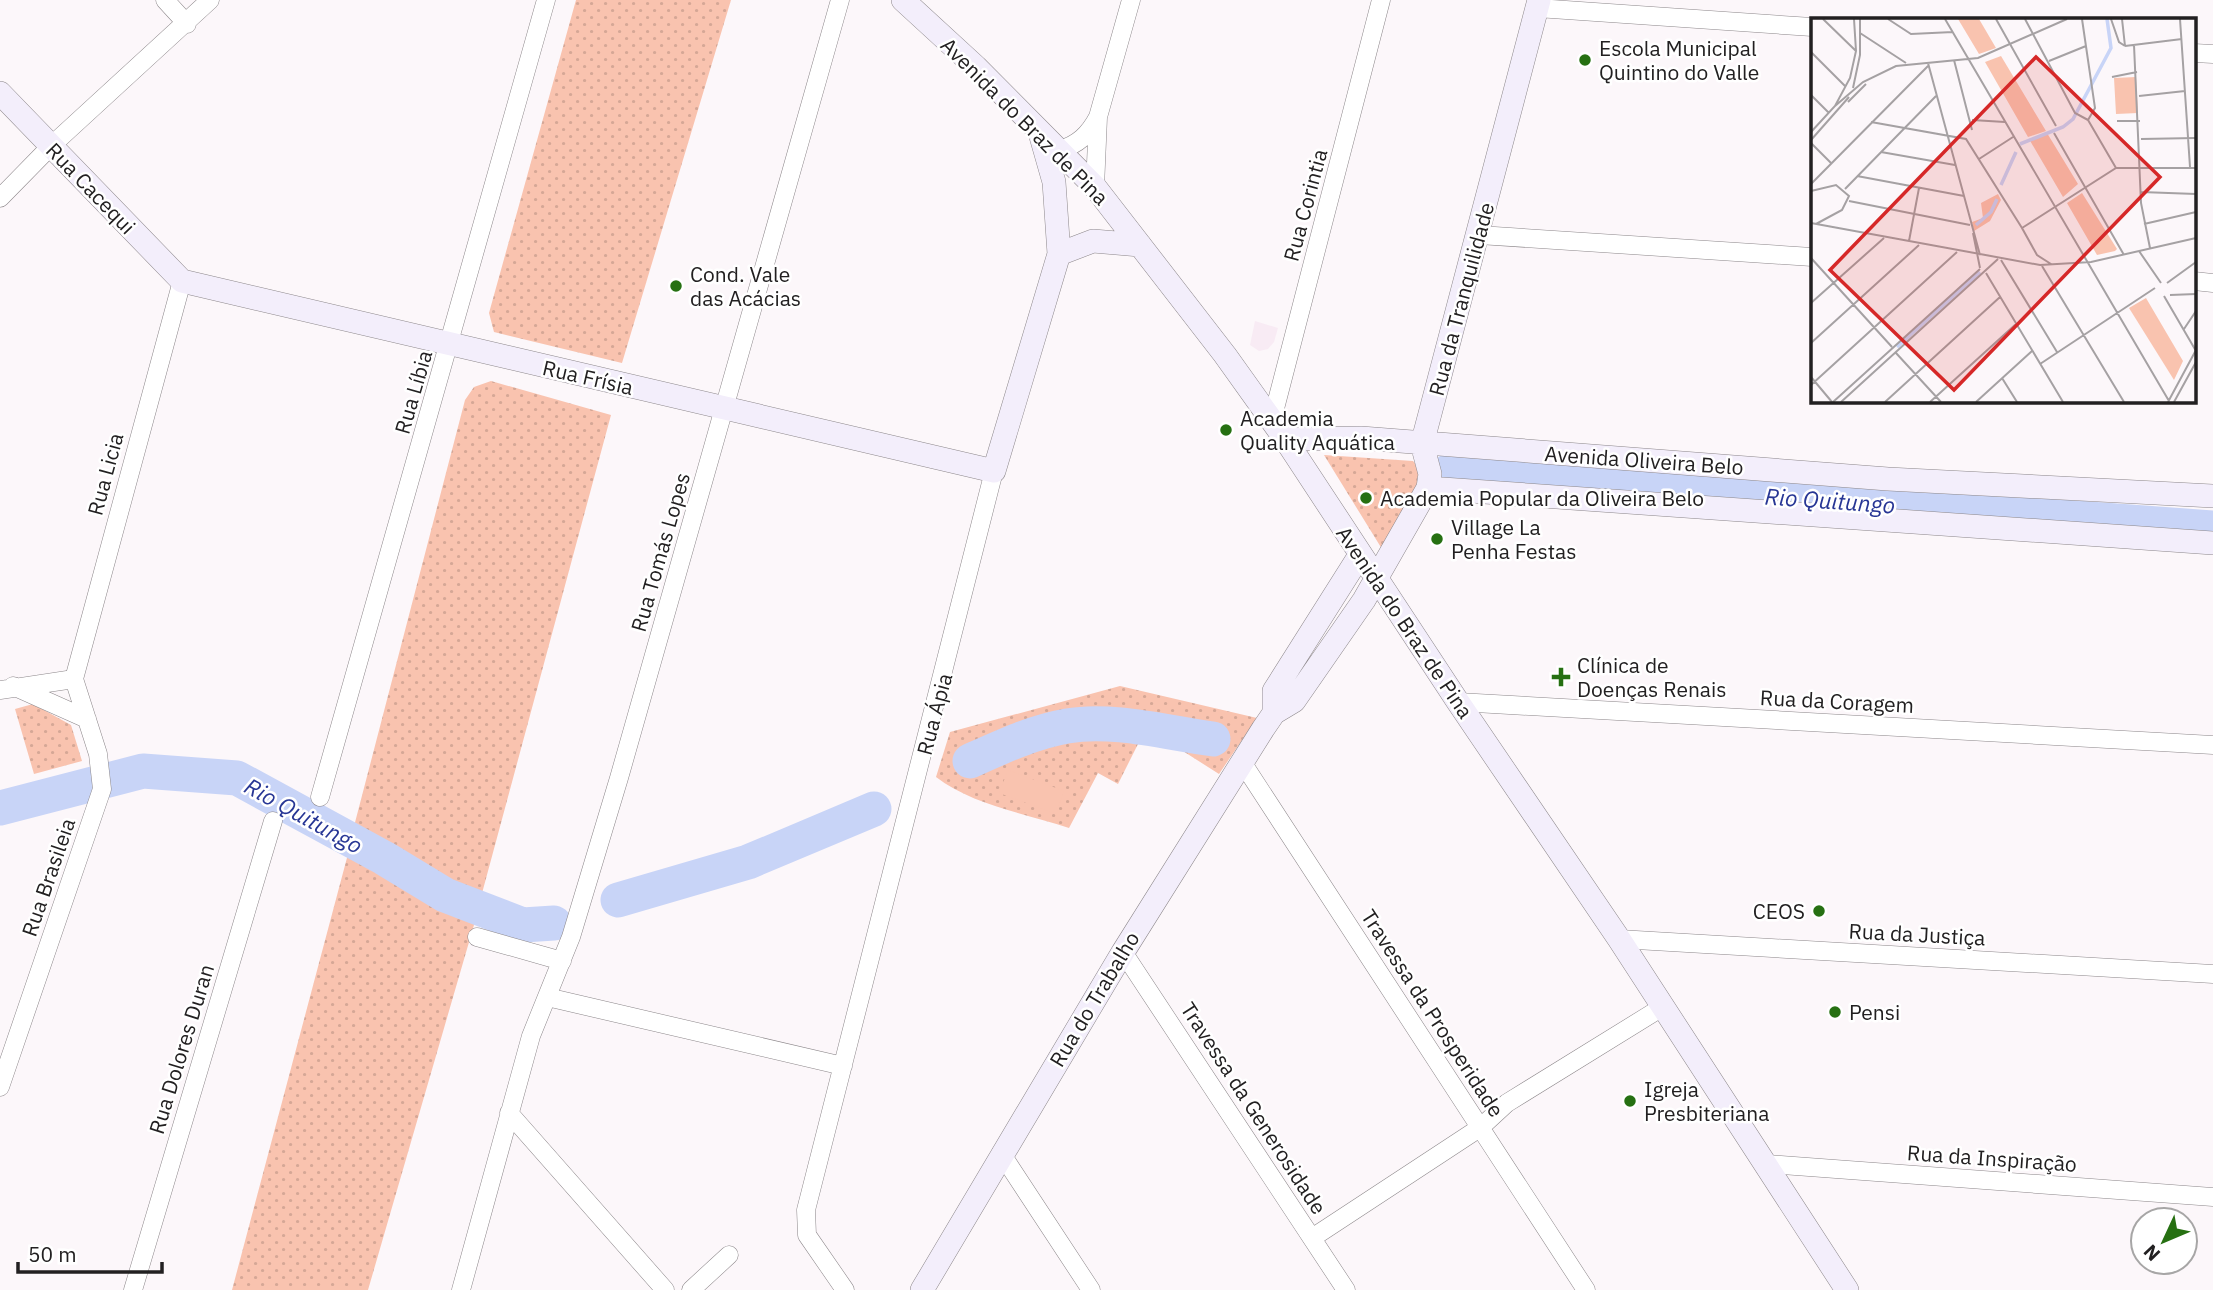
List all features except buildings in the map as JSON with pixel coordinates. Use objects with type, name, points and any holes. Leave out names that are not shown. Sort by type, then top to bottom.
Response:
[{"type":"street","points":[[165,0],[187,24]]},
{"type":"street","points":[[0,198],[51,146],[187,24],[210,0]]},
{"type":"street","name":"Rua Líbia","points":[[320,797],[546,0]]},
{"type":"street","name":"Rua Tomás Lopes","points":[[461,1290],[531,1036],[562,961],[619,778],[840,0]]},
{"type":"street","name":"Avenida do Braz de Pina","points":[[903,0],[1095,187],[1279,430],[1376,580],[1664,1006],[1847,1290]]},
{"type":"street","points":[[1095,187],[1098,117],[1131,0]]},
{"type":"street","name":"Rua Corintia","points":[[1279,430],[1381,0]]},
{"type":"street","points":[[1538,4],[1811,27]]},
{"type":"street","name":"Rua da Tranquilidade","points":[[1428,488],[1430,474],[1422,444],[1538,4]]},
{"type":"street","name":"Rua Cacequi","points":[[0,93],[183,282]]},
{"type":"street","points":[[1059,150],[1070,147],[1090,131],[1098,117]]},
{"type":"street","name":"Rua Ápia","points":[[845,1290],[813,1246],[806,1224],[806,1210],[994,471],[1059,254],[1054,182],[1039,130]]},
{"type":"street","points":[[1479,235],[1811,257]]},
{"type":"street","points":[[1059,254],[1093,241],[1140,245]]},
{"type":"street","name":"Rua Frísia","points":[[183,282],[994,471]]},
{"type":"street","name":"Rua Licia","points":[[74,679],[183,282]]},
{"type":"street","name":"Avenida Oliveira Belo","points":[[1279,430],[1422,444],[1888,479],[2213,496]]},
{"type":"street","points":[[1376,580],[1428,488]]},
{"type":"street","name":"Avenida Oliveira Belo","points":[[1428,488],[2213,543]]},
{"type":"street","name":"Rua do Trabalho","points":[[1274,713],[1274,691],[1360,555]]},
{"type":"street","name":"Rua do Trabalho","points":[[922,1290],[1001,1153],[1242,762],[1274,713],[1294,701],[1376,580]]},
{"type":"street","points":[[7,688],[74,679]]},
{"type":"street","name":"Rua Brasileia","points":[[0,1087],[102,789],[97,754],[74,679]]},
{"type":"street","points":[[7,688],[87,719]]},
{"type":"street","name":"Rua da Coragem","points":[[1458,702],[2213,745]]},
{"type":"street","name":"Travessa da Prosperidade","points":[[1242,762],[1586,1290]]},
{"type":"street","name":"Rua Dolores Duran","points":[[132,1290],[273,821]]},
{"type":"street","points":[[477,937],[562,961]]},
{"type":"street","name":"Rua da Justiça","points":[[1619,939],[2213,974]]},
{"type":"street","name":"Travessa da Generosidade","points":[[1123,952],[1346,1290]]},
{"type":"street","points":[[547,997],[843,1066]]},
{"type":"street","points":[[1312,1238],[1481,1127],[1507,1103],[1664,1006]]},
{"type":"street","points":[[509,1113],[665,1290]]},
{"type":"street","points":[[1001,1153],[1091,1290]]},
{"type":"street","name":"Rua da Inspiração","points":[[1768,1164],[2213,1197]]},
{"type":"street","points":[[691,1290],[729,1255]]},
{"type":"shaded area","points":[[576,0],[731,0],[622,363],[494,332],[489,313]]},
{"type":"shaded area","points":[[1255,321],[1278,328],[1274,342],[1268,349],[1259,351],[1250,345]]},
{"type":"shaded area","points":[[491,381],[611,415],[481,897],[352,834],[465,400],[474,387]]},
{"type":"shaded area","points":[[1324,455],[1413,461],[1419,468],[1415,498],[1400,513],[1382,549]]},
{"type":"shaded area","points":[[1120,686],[1257,718],[1219,774],[1164,739],[1142,736],[1118,784],[1098,773],[1069,828],[983,802],[950,787],[936,777],[950,732]]},
{"type":"shaded area","points":[[33,704],[71,725],[82,761],[34,774],[15,709]]},
{"type":"shaded area","points":[[1008,770],[1064,791],[1056,814],[999,793]]},
{"type":"shaded area","points":[[348,854],[429,902],[476,918],[368,1290],[232,1290]]},
{"type":"waterway","name":"Rio Quitungo","points":[[1447,472],[2213,528]]},
{"type":"waterway","name":"Rio Quitungo","points":[[970,761],[1017,740],[1067,726],[1085,724],[1140,727],[1213,739]]},
{"type":"waterway","name":"Rio Quitungo","points":[[0,808],[143,771],[237,778],[384,858],[445,895],[523,925],[554,923]]},
{"type":"waterway","name":"Rio Quitungo","points":[[618,900],[748,862],[874,809]]},
{"type":"place","name":"Escola Municipal Quintino do Valle","points":[[1585,60]]},
{"type":"place","name":"Cond. Vale das Acácias","points":[[676,286]]},
{"type":"place","name":"Academia Quality Aquática","points":[[1226,430]]},
{"type":"place","name":"Academia Popular da Oliveira Belo","points":[[1366,498]]},
{"type":"place","name":"Village La Penha Festas","points":[[1437,539]]},
{"type":"place","name":"Clínica de Doenças Renais","points":[[1561,677]]},
{"type":"place","name":"CEOS","points":[[1819,911]]},
{"type":"place","name":"Pensi","points":[[1835,1012]]},
{"type":"place","name":"Igreja Presbiteriana","points":[[1630,1101]]}]
